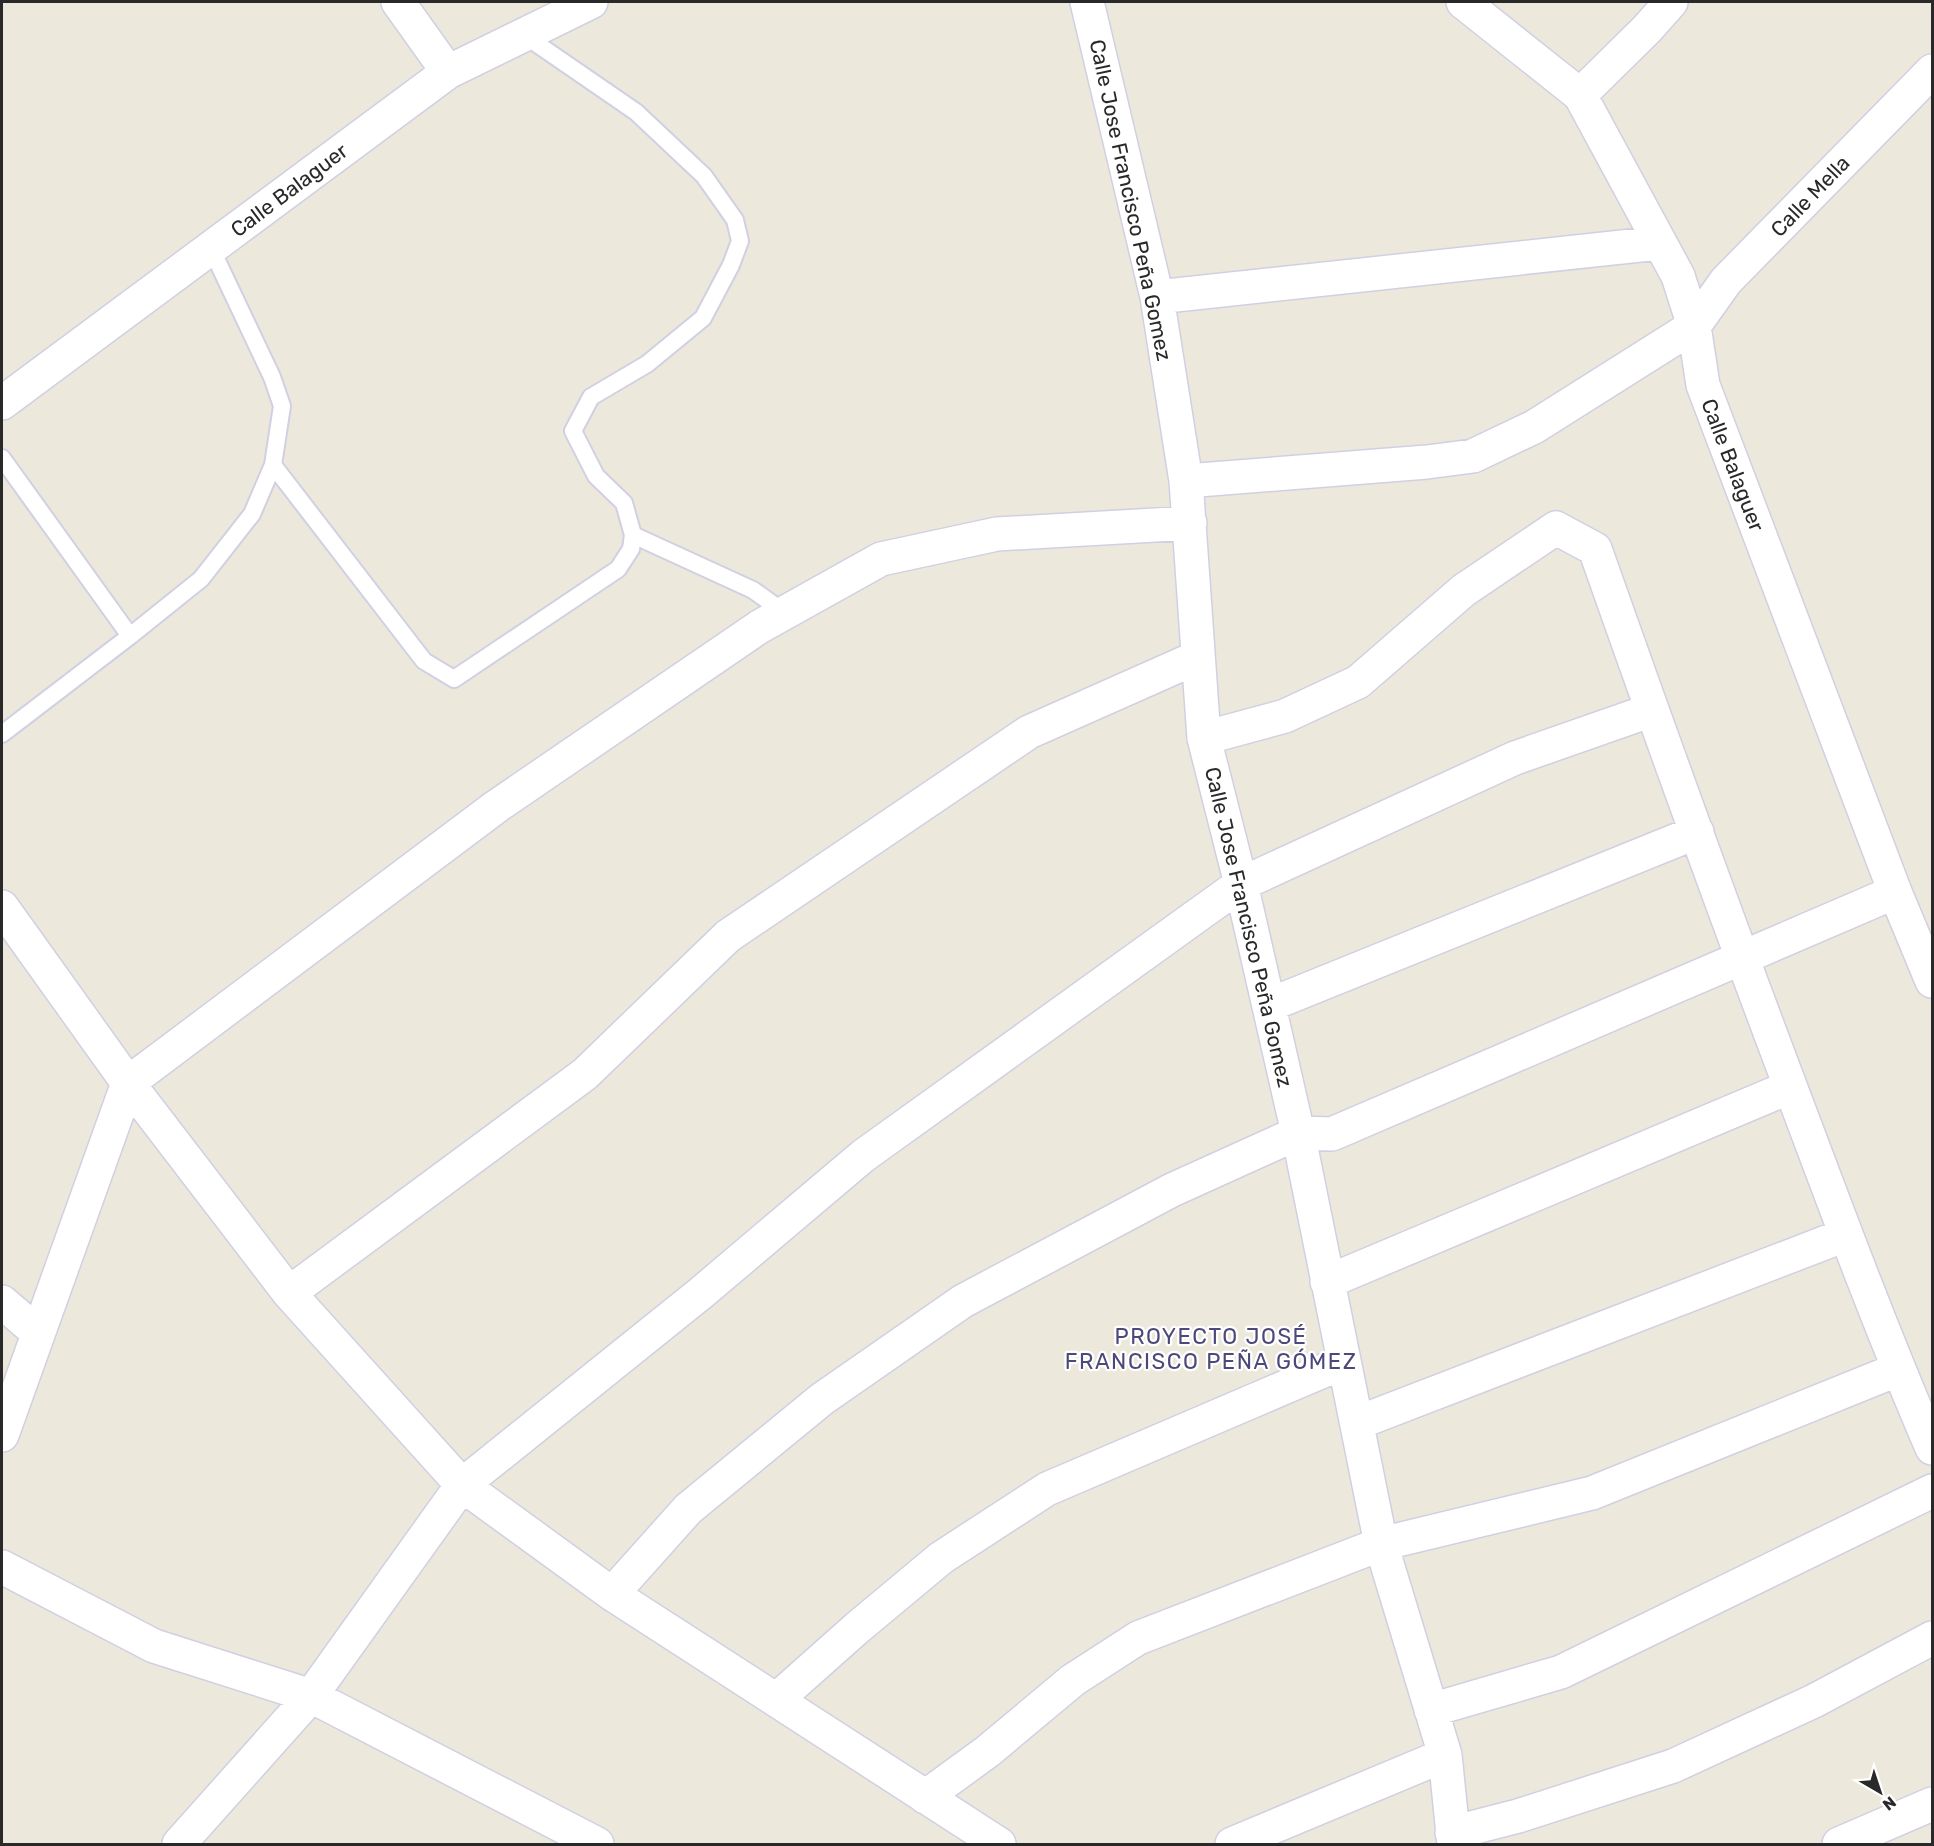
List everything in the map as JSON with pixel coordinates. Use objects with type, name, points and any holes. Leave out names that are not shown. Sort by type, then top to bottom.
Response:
[{"type":"street","points":[[398,2],[448,72]]},
{"type":"street","name":"Calle Balaguer","points":[[2,403],[448,72],[591,2]]},
{"type":"street","name":"Calle Jose Francisco Peña Gomez","points":[[1087,2],[1157,297],[1186,481],[1204,738],[1241,884],[1298,1133],[1381,1544],[1445,1755],[1453,1839]]},
{"type":"street","name":"Calle Balaguer","points":[[1463,2],[1580,95],[1678,276],[1694,326],[1703,385],[1895,892],[1932,981]]},
{"type":"street","points":[[1580,95],[1671,2]]},
{"type":"street","name":"Calle Mella","points":[[1694,326],[1726,282],[1932,71]]},
{"type":"street","points":[[1157,297],[1659,243]]},
{"type":"street","points":[[1186,481],[1426,462],[1473,456],[1534,427],[1694,326]]},
{"type":"street","points":[[2,1436],[37,1332],[128,1083],[497,806],[759,627],[881,559],[997,534],[1190,523]]},
{"type":"street","points":[[1204,738],[1285,716],[1358,682],[1464,590],[1556,528],[1595,549],[1741,956],[1845,1235],[1932,1448]]},
{"type":"street","points":[[290,1293],[585,1074],[728,936],[1029,732],[1198,657]]},
{"type":"street","points":[[179,1845],[312,1696],[462,1485],[701,1293],[863,1156],[1241,884],[1515,758],[1652,710]]},
{"type":"street","points":[[1269,1005],[1697,832]]},
{"type":"street","points":[[612,1594],[688,1509],[822,1399],[963,1302],[1172,1190],[1298,1133],[1332,1134],[1741,956],[1895,892]]},
{"type":"street","points":[[2,907],[128,1083],[290,1293],[462,1485],[612,1594],[999,1845]]},
{"type":"street","points":[[1327,1282],[1790,1087]]},
{"type":"street","points":[[1357,1423],[1845,1235]]},
{"type":"street","points":[[2,1302],[37,1332]]},
{"type":"street","points":[[776,1701],[941,1558],[1047,1489],[1344,1362]]},
{"type":"street","points":[[925,1797],[988,1751],[1073,1680],[1138,1638],[1381,1544],[1592,1493],[1899,1369]]},
{"type":"street","points":[[1431,1710],[1561,1672],[1932,1491]]},
{"type":"street","points":[[2,1567],[154,1647],[312,1696],[597,1845]]},
{"type":"street","points":[[1453,1839],[1672,1766],[1814,1701],[1932,1638]]},
{"type":"street","points":[[1232,1845],[1445,1755]]},
{"type":"street","points":[[1839,1845],[1932,1804]]},
{"type":"lane","points":[[273,465],[424,661],[454,678],[618,569],[631,549],[633,535],[624,503],[596,476],[573,431],[591,397],[646,364],[703,318],[731,265],[740,242],[735,220],[704,176],[636,112],[524,35]]},
{"type":"lane","points":[[2,734],[201,579],[252,514],[273,465],[282,406],[272,377],[212,248]]},
{"type":"lane","points":[[2,458],[130,636]]},
{"type":"lane","points":[[633,535],[753,590],[785,613]]},
{"type":"district","name":"PROYECTO JOSÉ FRANCISCO PEÑA GÓMEZ","points":[[1211,1348]]}]
